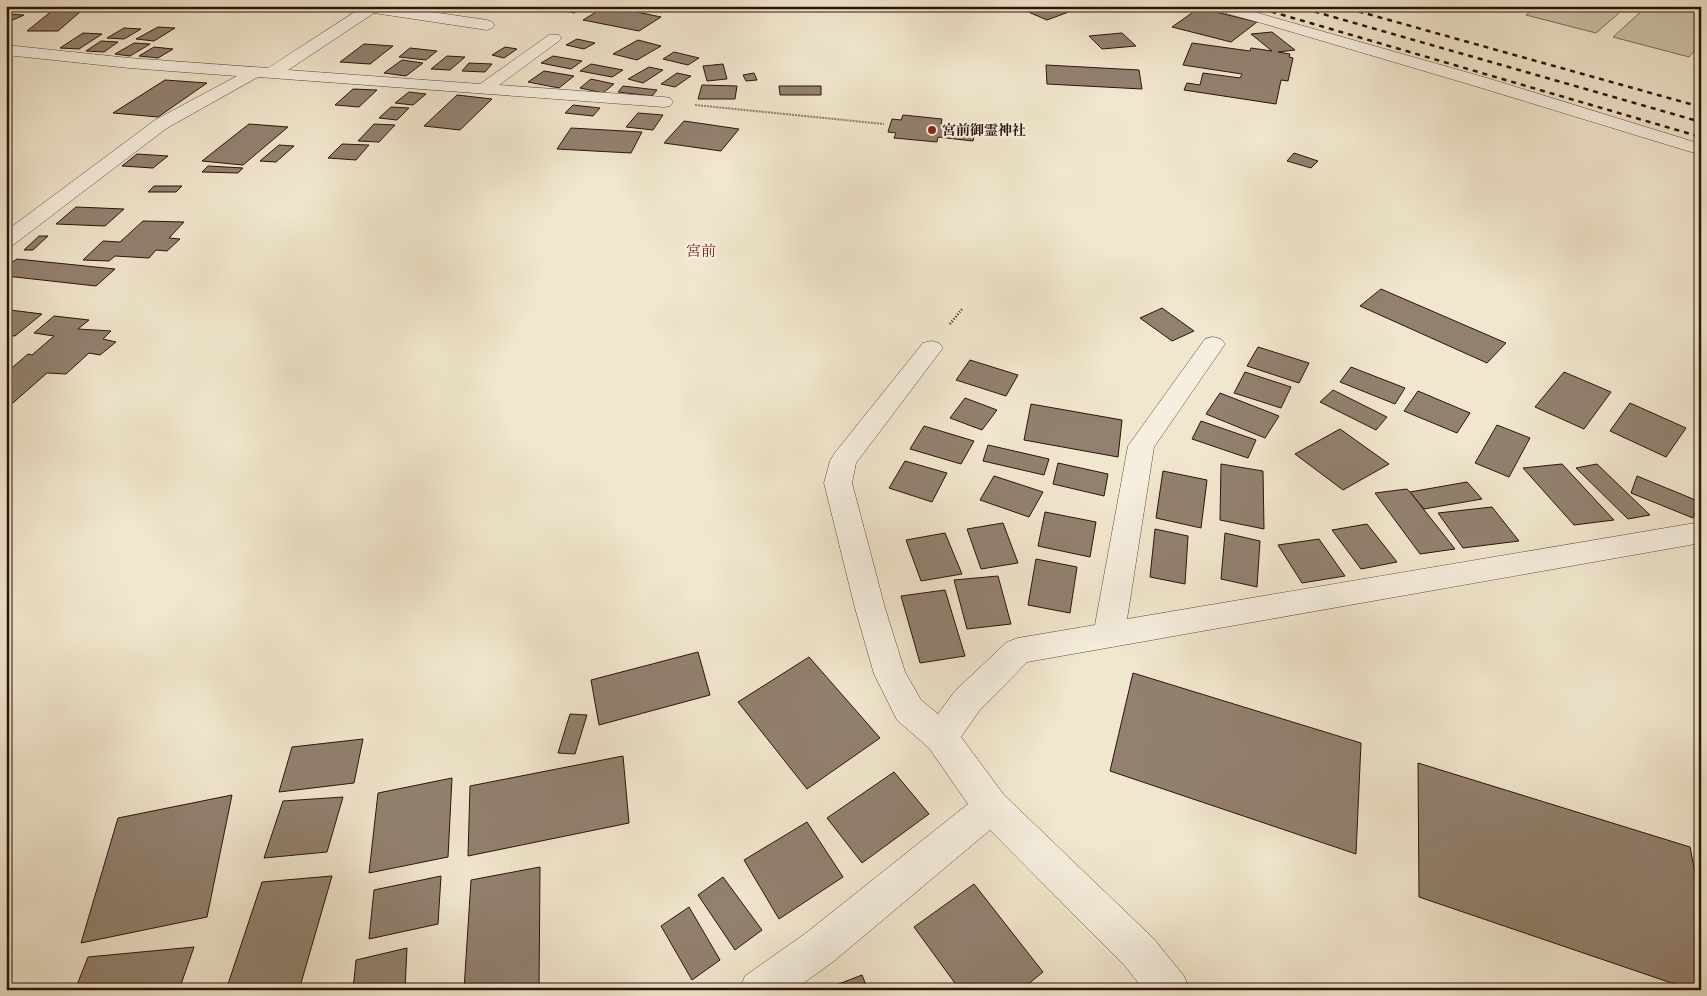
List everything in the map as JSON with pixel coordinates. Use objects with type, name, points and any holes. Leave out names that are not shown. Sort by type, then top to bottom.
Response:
[{"type":"street","points":[[1206,6],[1218,7],[1270,21],[1701,150]]},
{"type":"street","points":[[6,241],[161,124],[264,72],[373,7],[487,25]]},
{"type":"street","points":[[483,89],[554,38]]},
{"type":"street","points":[[6,50],[129,63],[664,102]]},
{"type":"street","points":[[1109,635],[1141,446],[1212,344]]},
{"type":"street","points":[[931,348],[843,461],[838,483],[870,608],[890,674],[909,710],[941,737],[990,807],[1139,952],[1170,990]]},
{"type":"street","points":[[941,737],[967,700],[1018,651],[1701,532]]},
{"type":"street","points":[[759,990],[820,948],[990,807]]},
{"type":"path","points":[[664,102],[742,108],[884,124]]},
{"type":"shaded area","points":[[1538,6],[1627,6],[1596,33],[1526,15]]},
{"type":"shaded area","points":[[1647,6],[1677,6],[1701,12],[1701,44],[1689,57],[1613,37]]},
{"type":"building","points":[[58,6],[87,6],[58,31],[27,31]]},
{"type":"building","points":[[606,6],[661,17],[639,31],[583,20]]},
{"type":"building","points":[[1039,6],[1085,6],[1047,20],[1026,11]]},
{"type":"building","points":[[549,7],[586,7],[574,13]]},
{"type":"building","points":[[1199,8],[1257,22],[1231,42],[1172,27]]},
{"type":"building","points":[[6,15],[24,15],[6,23]]},
{"type":"building","points":[[158,27],[175,28],[154,41],[136,39]]},
{"type":"building","points":[[124,28],[141,29],[124,39],[107,38]]},
{"type":"building","points":[[1272,32],[1295,50],[1278,52],[1290,54],[1289,57],[1293,58],[1288,81],[1281,80],[1276,104],[1184,90],[1187,83],[1200,85],[1203,73],[1240,78],[1242,74],[1183,65],[1192,43],[1250,51],[1251,48],[1272,51],[1251,34]]},
{"type":"building","points":[[83,33],[102,34],[79,49],[60,48]]},
{"type":"building","points":[[1122,33],[1136,46],[1102,49],[1089,36]]},
{"type":"building","points":[[577,39],[595,43],[584,49],[566,45]]},
{"type":"building","points":[[638,40],[661,46],[637,60],[613,54]]},
{"type":"building","points":[[101,41],[118,42],[104,52],[86,51]]},
{"type":"building","points":[[134,43],[150,44],[130,56],[115,54]]},
{"type":"building","points":[[364,44],[393,46],[370,64],[340,62]]},
{"type":"building","points":[[154,47],[173,49],[158,58],[139,56]]},
{"type":"building","points":[[505,47],[517,49],[504,58],[492,55]]},
{"type":"building","points":[[410,48],[437,51],[426,60],[399,57]]},
{"type":"building","points":[[674,52],[699,58],[688,65],[663,59]]},
{"type":"building","points":[[447,56],[465,57],[450,70],[431,69]]},
{"type":"building","points":[[553,56],[582,61],[571,69],[541,63]]},
{"type":"building","points":[[402,60],[423,63],[406,76],[384,73]]},
{"type":"building","points":[[469,63],[492,64],[485,72],[462,71]]},
{"type":"building","points":[[591,64],[623,70],[612,77],[580,71]]},
{"type":"building","points":[[723,64],[727,79],[707,81],[703,66]]},
{"type":"building","points":[[1046,65],[1139,70],[1142,89],[1047,84]]},
{"type":"building","points":[[649,67],[663,70],[643,83],[628,79]]},
{"type":"building","points":[[544,71],[574,76],[559,88],[528,82]]},
{"type":"building","points":[[677,73],[691,76],[675,87],[661,84]]},
{"type":"building","points":[[754,73],[757,80],[746,81],[743,75]]},
{"type":"building","points":[[591,79],[614,84],[603,93],[580,88]]},
{"type":"building","points":[[165,80],[207,83],[158,117],[113,113]]},
{"type":"building","points":[[702,85],[737,86],[735,99],[698,99]]},
{"type":"building","points":[[623,86],[657,90],[652,96],[618,92]]},
{"type":"building","points":[[779,86],[821,86],[821,95],[780,95]]},
{"type":"building","points":[[353,89],[377,90],[359,107],[335,105]]},
{"type":"building","points":[[409,92],[426,94],[413,105],[395,103]]},
{"type":"building","points":[[457,95],[492,99],[460,130],[424,126]]},
{"type":"building","points":[[573,105],[600,108],[593,116],[565,113]]},
{"type":"building","points":[[391,107],[409,108],[397,120],[379,118]]},
{"type":"building","points":[[638,113],[663,115],[653,130],[626,127]]},
{"type":"building","name":"宮前御霊神社","points":[[903,115],[942,119],[941,124],[976,128],[973,141],[938,137],[937,142],[894,138],[896,133],[888,132],[892,119],[901,120]]},
{"type":"building","points":[[684,121],[739,129],[721,151],[664,143]]},
{"type":"building","points":[[249,124],[288,127],[243,165],[202,161]]},
{"type":"building","points":[[374,124],[395,125],[379,142],[358,141]]},
{"type":"building","points":[[571,128],[642,132],[631,153],[557,149]]},
{"type":"building","points":[[342,144],[369,145],[356,160],[328,158]]},
{"type":"building","points":[[279,145],[294,146],[276,162],[260,161]]},
{"type":"building","points":[[1294,153],[1318,161],[1311,168],[1287,161]]},
{"type":"building","points":[[137,154],[168,156],[153,168],[122,166]]},
{"type":"building","points":[[208,166],[243,168],[238,173],[202,172]]},
{"type":"building","points":[[154,186],[182,186],[176,192],[148,192]]},
{"type":"building","points":[[76,207],[124,209],[105,226],[56,224]]},
{"type":"building","points":[[143,221],[184,222],[169,238],[180,239],[167,251],[156,250],[149,258],[115,256],[109,261],[83,260],[103,241],[120,242]]},
{"type":"building","points":[[39,236],[48,236],[33,250],[24,250]]},
{"type":"building","points":[[17,259],[115,269],[96,286],[6,276],[6,266]]},
{"type":"building","points":[[1381,289],[1506,343],[1487,363],[1360,306]]},
{"type":"building","points":[[1162,308],[1194,331],[1172,341],[1140,318]]},
{"type":"building","points":[[10,310],[42,314],[15,336],[6,335],[6,313]]},
{"type":"building","points":[[54,316],[89,320],[78,329],[111,331],[103,339],[116,342],[100,355],[89,353],[66,374],[47,373],[6,409],[6,373],[28,354],[32,355],[54,336],[34,333]]},
{"type":"building","points":[[1258,347],[1309,363],[1299,383],[1247,366]]},
{"type":"building","points":[[970,360],[1018,375],[1006,396],[956,380]]},
{"type":"building","points":[[1351,367],[1405,388],[1395,404],[1340,382]]},
{"type":"building","points":[[1245,372],[1291,387],[1281,408],[1234,393]]},
{"type":"building","points":[[1564,372],[1611,392],[1584,429],[1535,407]]},
{"type":"building","points":[[1333,390],[1387,417],[1376,430],[1320,402]]},
{"type":"building","points":[[1418,391],[1470,413],[1457,433],[1404,411]]},
{"type":"building","points":[[1220,393],[1279,416],[1265,438],[1206,414]]},
{"type":"building","points":[[965,398],[997,410],[982,430],[950,418]]},
{"type":"building","points":[[1630,403],[1686,428],[1666,457],[1610,431]]},
{"type":"building","points":[[1031,404],[1122,420],[1118,457],[1024,440]]},
{"type":"building","points":[[1201,421],[1256,440],[1248,458],[1192,439]]},
{"type":"building","points":[[1497,425],[1530,438],[1509,477],[1475,463]]},
{"type":"building","points":[[924,426],[974,441],[961,464],[910,449]]},
{"type":"building","points":[[1340,429],[1389,464],[1343,490],[1295,454]]},
{"type":"building","points":[[988,445],[1049,459],[1044,475],[983,461]]},
{"type":"building","points":[[905,461],[947,473],[932,502],[889,488]]},
{"type":"building","points":[[1058,463],[1108,474],[1104,496],[1053,484]]},
{"type":"building","points":[[1221,464],[1263,471],[1264,529],[1220,520]]},
{"type":"building","points":[[1562,464],[1614,520],[1574,525],[1523,468]]},
{"type":"building","points":[[1597,464],[1650,515],[1628,519],[1576,468]]},
{"type":"building","points":[[1163,471],[1207,480],[1201,528],[1156,518]]},
{"type":"building","points":[[994,476],[1043,492],[1029,517],[980,500]]},
{"type":"building","points":[[1637,476],[1698,501],[1693,518],[1631,493]]},
{"type":"building","points":[[1467,482],[1482,499],[1424,509],[1410,492]]},
{"type":"building","points":[[1407,489],[1455,549],[1420,554],[1375,493]]},
{"type":"building","points":[[1492,507],[1519,541],[1463,548],[1438,513]]},
{"type":"building","points":[[1045,512],[1096,522],[1090,557],[1038,546]]},
{"type":"building","points":[[1003,523],[1018,563],[981,569],[967,529]]},
{"type":"building","points":[[1367,524],[1397,562],[1361,569],[1332,530]]},
{"type":"building","points":[[1155,529],[1188,536],[1185,584],[1150,577]]},
{"type":"building","points":[[945,533],[962,574],[921,581],[906,540]]},
{"type":"building","points":[[1225,533],[1260,541],[1257,587],[1221,579]]},
{"type":"building","points":[[1319,539],[1345,576],[1302,583],[1278,545]]},
{"type":"building","points":[[1036,559],[1077,567],[1070,613],[1028,605]]},
{"type":"building","points":[[998,576],[1011,624],[967,629],[954,580]]},
{"type":"building","points":[[945,590],[965,656],[920,663],[901,596]]},
{"type":"building","points":[[698,652],[710,695],[599,725],[591,680]]},
{"type":"building","points":[[809,657],[880,738],[807,789],[738,702]]},
{"type":"building","points":[[1133,673],[1361,743],[1356,854],[1110,771]]},
{"type":"building","points":[[570,714],[587,715],[575,754],[558,753]]},
{"type":"building","points":[[363,739],[354,783],[279,792],[292,747]]},
{"type":"building","points":[[623,756],[629,823],[468,856],[470,786]]},
{"type":"building","points":[[1418,763],[1690,847],[1701,903],[1701,990],[1692,990],[1419,897]]},
{"type":"building","points":[[894,772],[929,814],[862,863],[827,818]]},
{"type":"building","points":[[452,778],[448,857],[369,873],[378,793]]},
{"type":"building","points":[[232,795],[207,917],[81,943],[118,818]]},
{"type":"building","points":[[343,797],[327,852],[264,858],[283,801]]},
{"type":"building","points":[[807,822],[843,877],[779,919],[744,860]]},
{"type":"building","points":[[540,867],[539,990],[464,990],[471,880]]},
{"type":"building","points":[[332,876],[299,990],[226,990],[262,882]]},
{"type":"building","points":[[441,876],[438,924],[369,939],[374,890]]},
{"type":"building","points":[[723,877],[762,930],[735,950],[698,895]]},
{"type":"building","points":[[974,884],[1043,972],[1021,990],[960,990],[914,927]]},
{"type":"building","points":[[689,907],[720,960],[692,980],[661,926]]},
{"type":"building","points":[[194,947],[179,990],[75,990],[88,957]]},
{"type":"building","points":[[407,948],[405,990],[353,990],[356,960]]},
{"type":"building","points":[[862,975],[868,990],[823,990]]},
{"type":"railway","points":[[1252,6],[1701,137]]},
{"type":"railway","points":[[1295,6],[1701,122]]},
{"type":"railway","points":[[1339,6],[1701,107]]},
{"type":"place","name":"宮前御霊神社","points":[[932,130]]},
{"type":"district","name":"宮前","points":[[701,250]]}]
